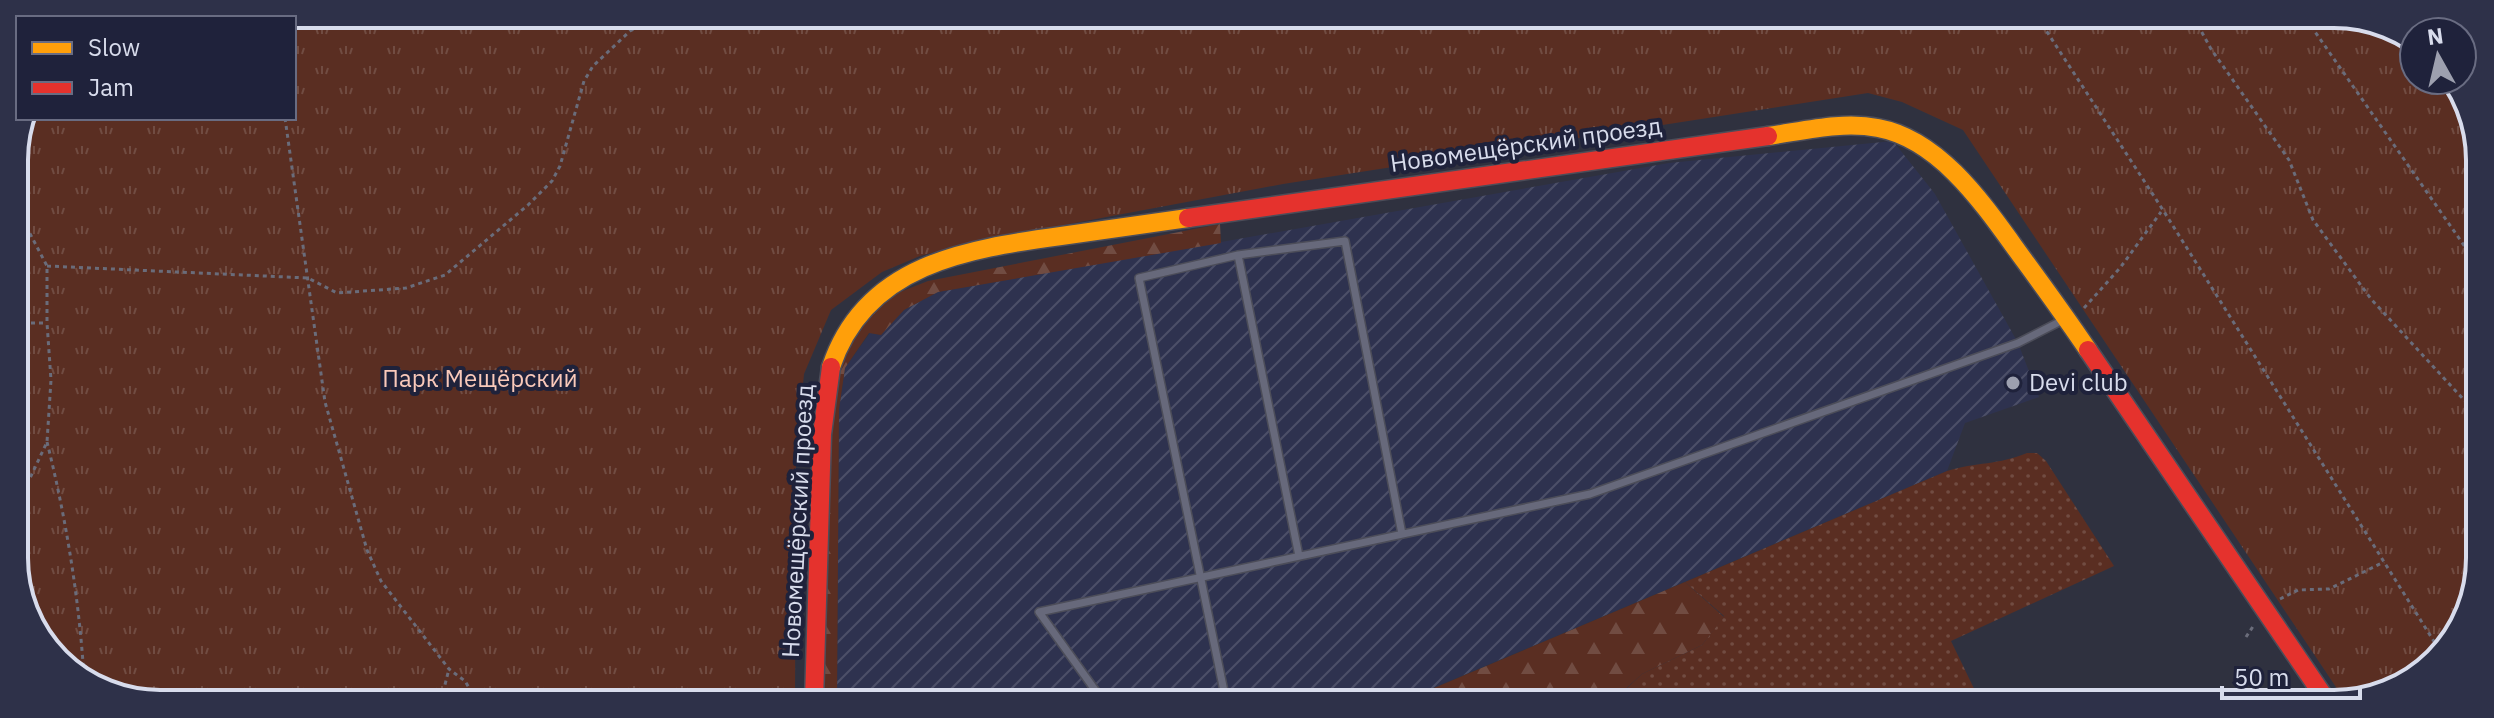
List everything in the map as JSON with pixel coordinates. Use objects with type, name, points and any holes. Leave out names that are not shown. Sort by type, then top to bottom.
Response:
[{"type":"street","name":"Новомещёрский проезд","points":[[814,690],[822,429],[830,368],[840,342],[855,318],[873,298],[902,277],[944,257],[989,246],[1836,126],[1860,126],[1901,136],[1928,151],[1972,189],[2067,319],[2319,690]]},
{"type":"lane","points":[[1224,690],[1139,278],[1238,255],[1345,241],[1402,534]]},
{"type":"lane","points":[[1238,255],[1299,556]]},
{"type":"lane","points":[[1095,690],[1039,612],[1590,494],[2018,343],[2067,319]]},
{"type":"path","points":[[47,266],[308,278],[337,293],[406,288],[445,275],[552,181],[560,166],[584,81],[593,66],[636,28]]},
{"type":"path","points":[[2045,28],[2163,210],[2435,643]]},
{"type":"path","points":[[2199,28],[2289,160],[2313,220],[2371,299],[2466,402]]},
{"type":"path","points":[[2312,28],[2466,248]]},
{"type":"path","points":[[285,120],[325,402],[367,550],[381,581],[449,669],[465,681],[470,690]]},
{"type":"path","points":[[2067,319],[2082,310],[2120,268],[2163,210]]},
{"type":"path","points":[[28,230],[47,266],[51,380],[47,442],[81,622],[83,665]]},
{"type":"path","points":[[28,323],[47,323]]},
{"type":"path","points":[[28,482],[47,442]]},
{"type":"path","points":[[2271,604],[2298,590],[2329,589],[2384,562]]},
{"type":"path","points":[[444,690],[449,669]]},
{"type":"shaded area","points":[[1893,141],[1935,194],[2018,343],[2039,397],[1965,423],[1947,471],[1428,690],[837,690],[839,409],[845,368],[870,333],[881,335],[904,310],[938,292],[1669,163]]},
{"type":"green space","name":"Парк Мещёрский","points":[[296,28],[2334,28],[2368,33],[2398,45],[2398,96],[2449,96],[2463,135],[2466,160],[2465,575],[2456,608],[2444,631],[2421,657],[2384,680],[2342,690],[2338,690],[1963,130],[1902,102],[1868,93],[1283,184],[973,242],[920,256],[882,272],[831,310],[804,374],[796,455],[795,690],[160,690],[110,680],[80,663],[55,638],[35,600],[31,583],[28,558],[28,152],[35,120],[296,120]]},
{"type":"green space","points":[[1220,224],[1221,243],[938,292],[904,310],[881,335],[869,333],[845,368],[839,409],[837,690],[824,690],[830,414],[836,370],[854,331],[895,294],[928,281]]},
{"type":"green space","points":[[2037,453],[2046,461],[2114,566],[1951,641],[1975,690],[1625,690],[1642,674],[1702,645],[1724,616],[1685,582],[1947,471]]},
{"type":"green space","points":[[1685,582],[1724,617],[1702,645],[1642,674],[1624,690],[1434,688]]},
{"type":"traffic: slow","points":[[1768,136],[1864,126],[1901,135],[1923,147],[1943,162],[1979,200],[2088,350]]},
{"type":"traffic: slow","points":[[831,367],[847,332],[868,305],[894,284],[924,268],[990,247],[1188,218]]},
{"type":"traffic: jam","points":[[1188,218],[1768,136]]},
{"type":"traffic: jam","points":[[2088,350],[2319,690]]},
{"type":"traffic: jam","points":[[814,690],[822,434],[831,367]]},
{"type":"place","name":"Devi club","points":[[2013,383]]}]
